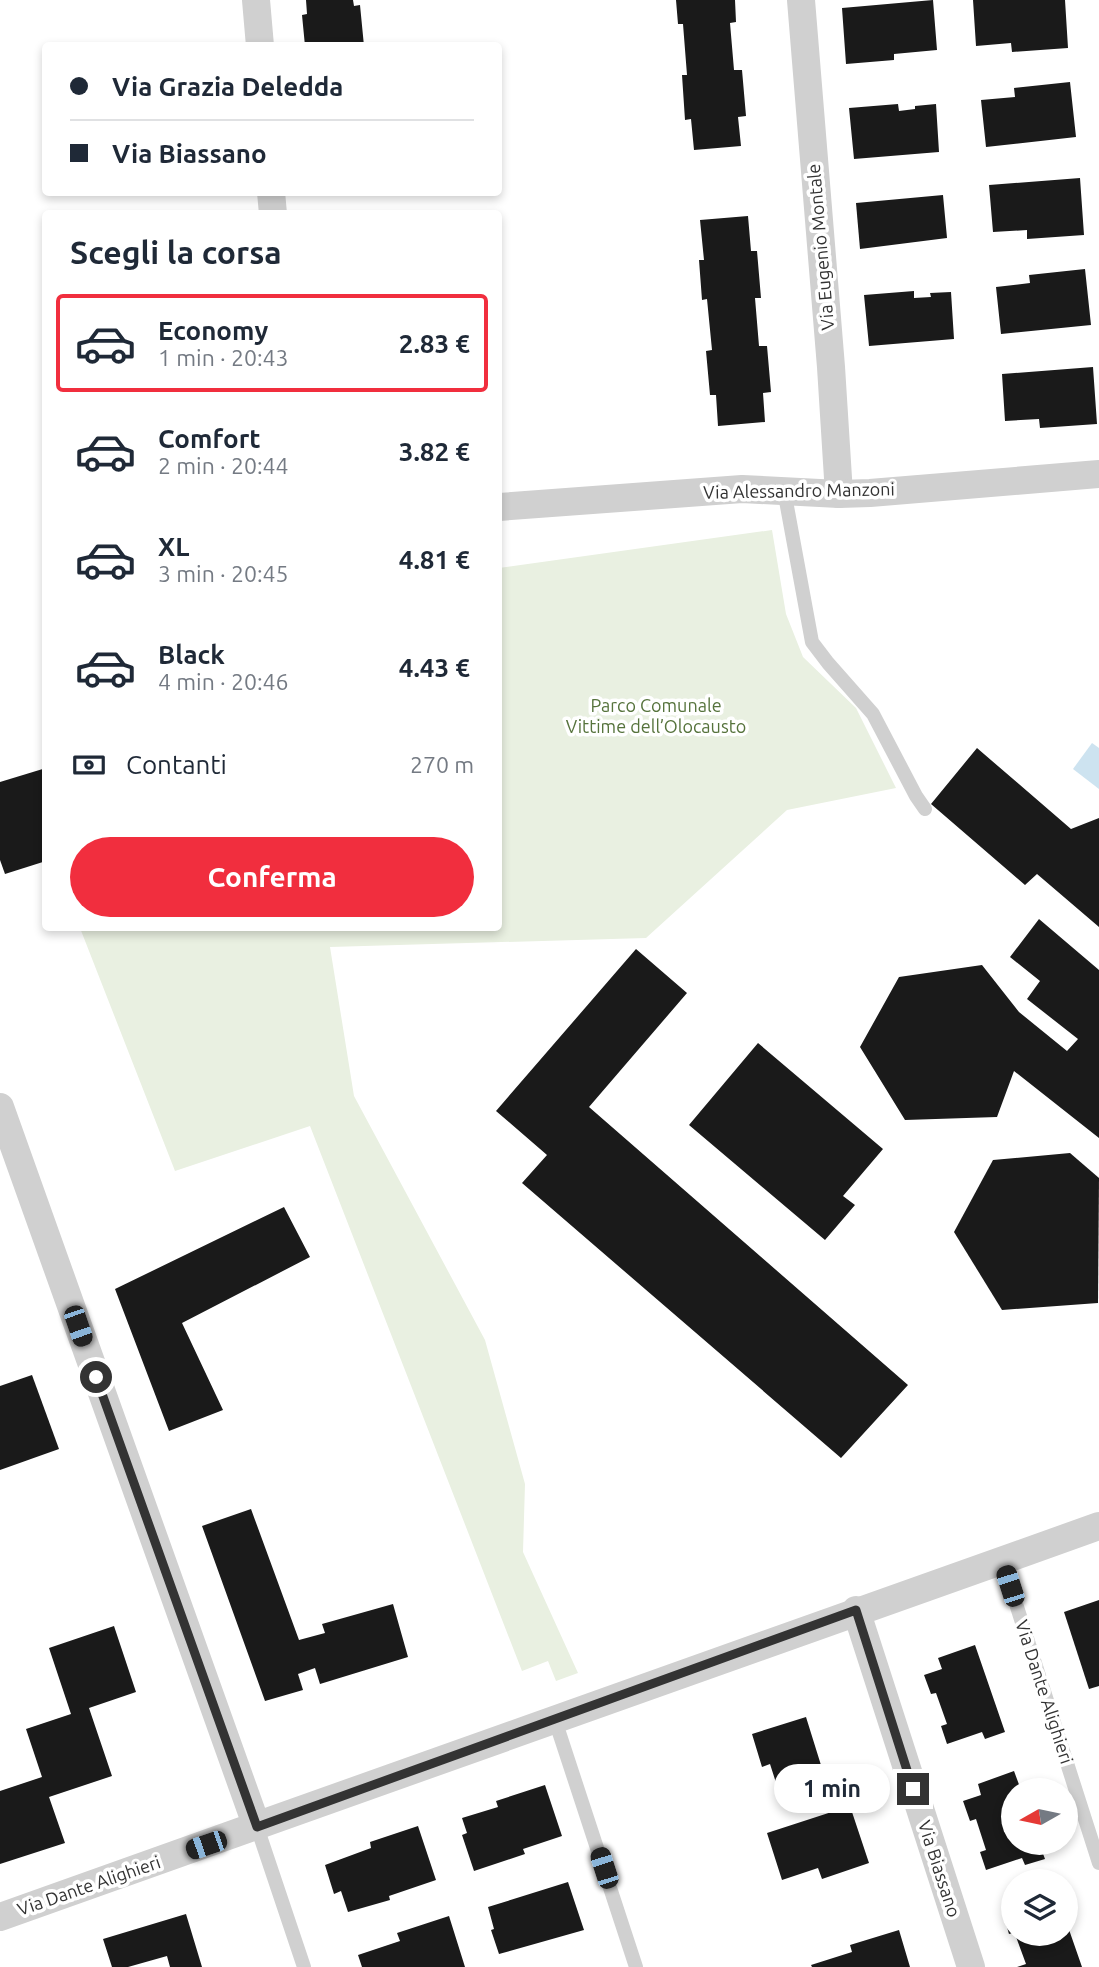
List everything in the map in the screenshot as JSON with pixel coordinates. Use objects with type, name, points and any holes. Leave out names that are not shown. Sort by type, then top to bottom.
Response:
[{"type":"street","points":[[256,0],[260,42]]},
{"type":"street","name":"Via Eugenio Montale","points":[[801,0],[839,494]]},
{"type":"street","name":"Via Alessandro Manzoni","points":[[502,507],[742,489],[839,494],[1099,474]]},
{"type":"street","points":[[0,1107],[257,1827]]},
{"type":"street","name":"Via Dante Alighieri","points":[[0,1917],[856,1610],[1099,1526]]},
{"type":"street","name":"Via Biassano","points":[[856,1610],[971,1967]]},
{"type":"lane","points":[[783,490],[812,642],[873,713],[925,809]]},
{"type":"lane","name":"Via Dante Alighieri","points":[[1002,1560],[1099,1863]]},
{"type":"lane","points":[[555,1720],[636,1967]]},
{"type":"lane","points":[[257,1827],[304,1967]]},
{"type":"green space","name":"Parco Comunale Vittime dell’Olocausto","points":[[772,530],[786,614],[803,657],[856,708],[896,788],[787,810],[646,938],[330,947],[354,1096],[485,1340],[525,1484],[523,1552],[578,1673],[556,1681],[548,1661],[522,1671],[310,1126],[175,1171],[81,931],[502,931],[502,568]]},
{"type":"water","points":[[1092,743],[1099,748],[1099,789],[1073,769]]},
{"type":"building","points":[[306,0],[353,0],[354,6],[360,5],[364,42],[305,42],[302,15],[307,14]]},
{"type":"building","points":[[676,0],[735,0],[736,22],[730,23],[734,70],[742,70],[746,116],[738,117],[741,146],[694,150],[691,119],[685,120],[682,75],[687,75],[683,24],[678,24]]},
{"type":"building","points":[[933,0],[937,50],[894,54],[894,60],[846,64],[842,8]]},
{"type":"building","points":[[973,0],[1065,0],[1068,48],[1012,52],[1011,43],[976,46]]},
{"type":"building","points":[[1070,82],[1076,137],[986,147],[981,100],[1015,97],[1014,88]]},
{"type":"building","points":[[898,104],[899,111],[936,104],[939,152],[854,159],[849,108]]},
{"type":"building","points":[[1080,178],[1084,235],[1027,239],[1027,230],[993,232],[989,185]]},
{"type":"building","points":[[943,195],[947,238],[860,249],[856,203]]},
{"type":"building","points":[[748,216],[751,251],[757,251],[761,298],[755,298],[759,346],[767,346],[771,392],[763,393],[765,422],[718,426],[716,395],[710,395],[706,351],[712,350],[707,299],[702,300],[699,260],[704,260],[700,220]]},
{"type":"building","points":[[1085,269],[1091,325],[1001,334],[996,287],[1030,283],[1029,275]]},
{"type":"building","points":[[914,291],[914,298],[931,297],[930,293],[951,292],[954,339],[869,346],[864,295]]},
{"type":"building","points":[[1093,367],[1097,424],[1040,428],[1039,419],[1005,421],[1002,374]]},
{"type":"building","points":[[977,748],[1071,829],[1099,818],[1099,927],[1037,874],[1025,885],[931,804]]},
{"type":"building","points":[[42,769],[42,862],[5,874],[0,860],[0,782]]},
{"type":"building","points":[[1039,919],[1099,970],[1099,1138],[1014,1071],[997,1117],[905,1120],[860,1047],[899,977],[982,965],[1019,1012],[1067,1051],[1078,1039],[1027,999],[1040,981],[1010,957]]},
{"type":"building","points":[[636,949],[687,993],[589,1107],[908,1385],[841,1458],[522,1183],[547,1155],[496,1111]]},
{"type":"building","points":[[758,1043],[883,1149],[843,1196],[855,1205],[825,1240],[689,1125]]},
{"type":"building","points":[[1070,1153],[1099,1178],[1098,1303],[1002,1310],[954,1232],[993,1160]]},
{"type":"building","points":[[284,1207],[310,1257],[182,1323],[223,1410],[169,1431],[115,1289]]},
{"type":"building","points":[[32,1375],[59,1449],[0,1470],[0,1386]]},
{"type":"building","points":[[251,1509],[299,1640],[325,1633],[322,1624],[393,1604],[408,1657],[320,1684],[315,1668],[298,1674],[303,1690],[265,1701],[202,1526]]},
{"type":"building","points":[[1099,1600],[1099,1686],[1089,1689],[1064,1612]]},
{"type":"building","points":[[114,1626],[136,1692],[89,1708],[112,1776],[49,1797],[65,1843],[0,1864],[0,1791],[42,1777],[26,1729],[71,1714],[49,1648]]},
{"type":"building","points":[[975,1645],[1005,1732],[985,1739],[982,1732],[947,1744],[941,1726],[947,1724],[936,1693],[931,1694],[924,1675],[942,1669],[938,1658]]},
{"type":"building","points":[[806,1717],[825,1778],[779,1792],[770,1764],[762,1767],[752,1734]]},
{"type":"building","points":[[1014,1771],[1017,1778],[1001,1778],[1001,1855],[1044,1855],[1045,1859],[1025,1865],[1022,1858],[986,1870],[980,1852],[986,1850],[976,1819],[970,1821],[963,1801],[981,1795],[978,1784]]},
{"type":"building","points":[[545,1785],[562,1836],[523,1849],[525,1854],[474,1871],[462,1835],[467,1833],[462,1818],[498,1807],[496,1801]]},
{"type":"building","points":[[850,1806],[869,1863],[822,1879],[818,1868],[782,1880],[767,1833]]},
{"type":"building","points":[[418,1826],[436,1880],[389,1896],[390,1900],[348,1912],[341,1891],[334,1894],[325,1865],[371,1848],[370,1842]]},
{"type":"building","points":[[568,1882],[584,1930],[499,1954],[491,1930],[494,1929],[488,1907]]},
{"type":"building","points":[[186,1914],[202,1967],[170,1967],[167,1956],[128,1967],[112,1967],[103,1939]]},
{"type":"building","points":[[449,1916],[465,1967],[362,1967],[358,1955],[400,1941],[397,1933]]},
{"type":"building","points":[[899,1930],[910,1967],[811,1965],[852,1952],[850,1945]]},
{"type":"building","points":[[1019,1946],[1075,1946],[1082,1967],[1017,1967],[1026,1964]]},
{"type":"route","points":[[96,1377],[257,1827],[856,1610],[913,1789]]}]
